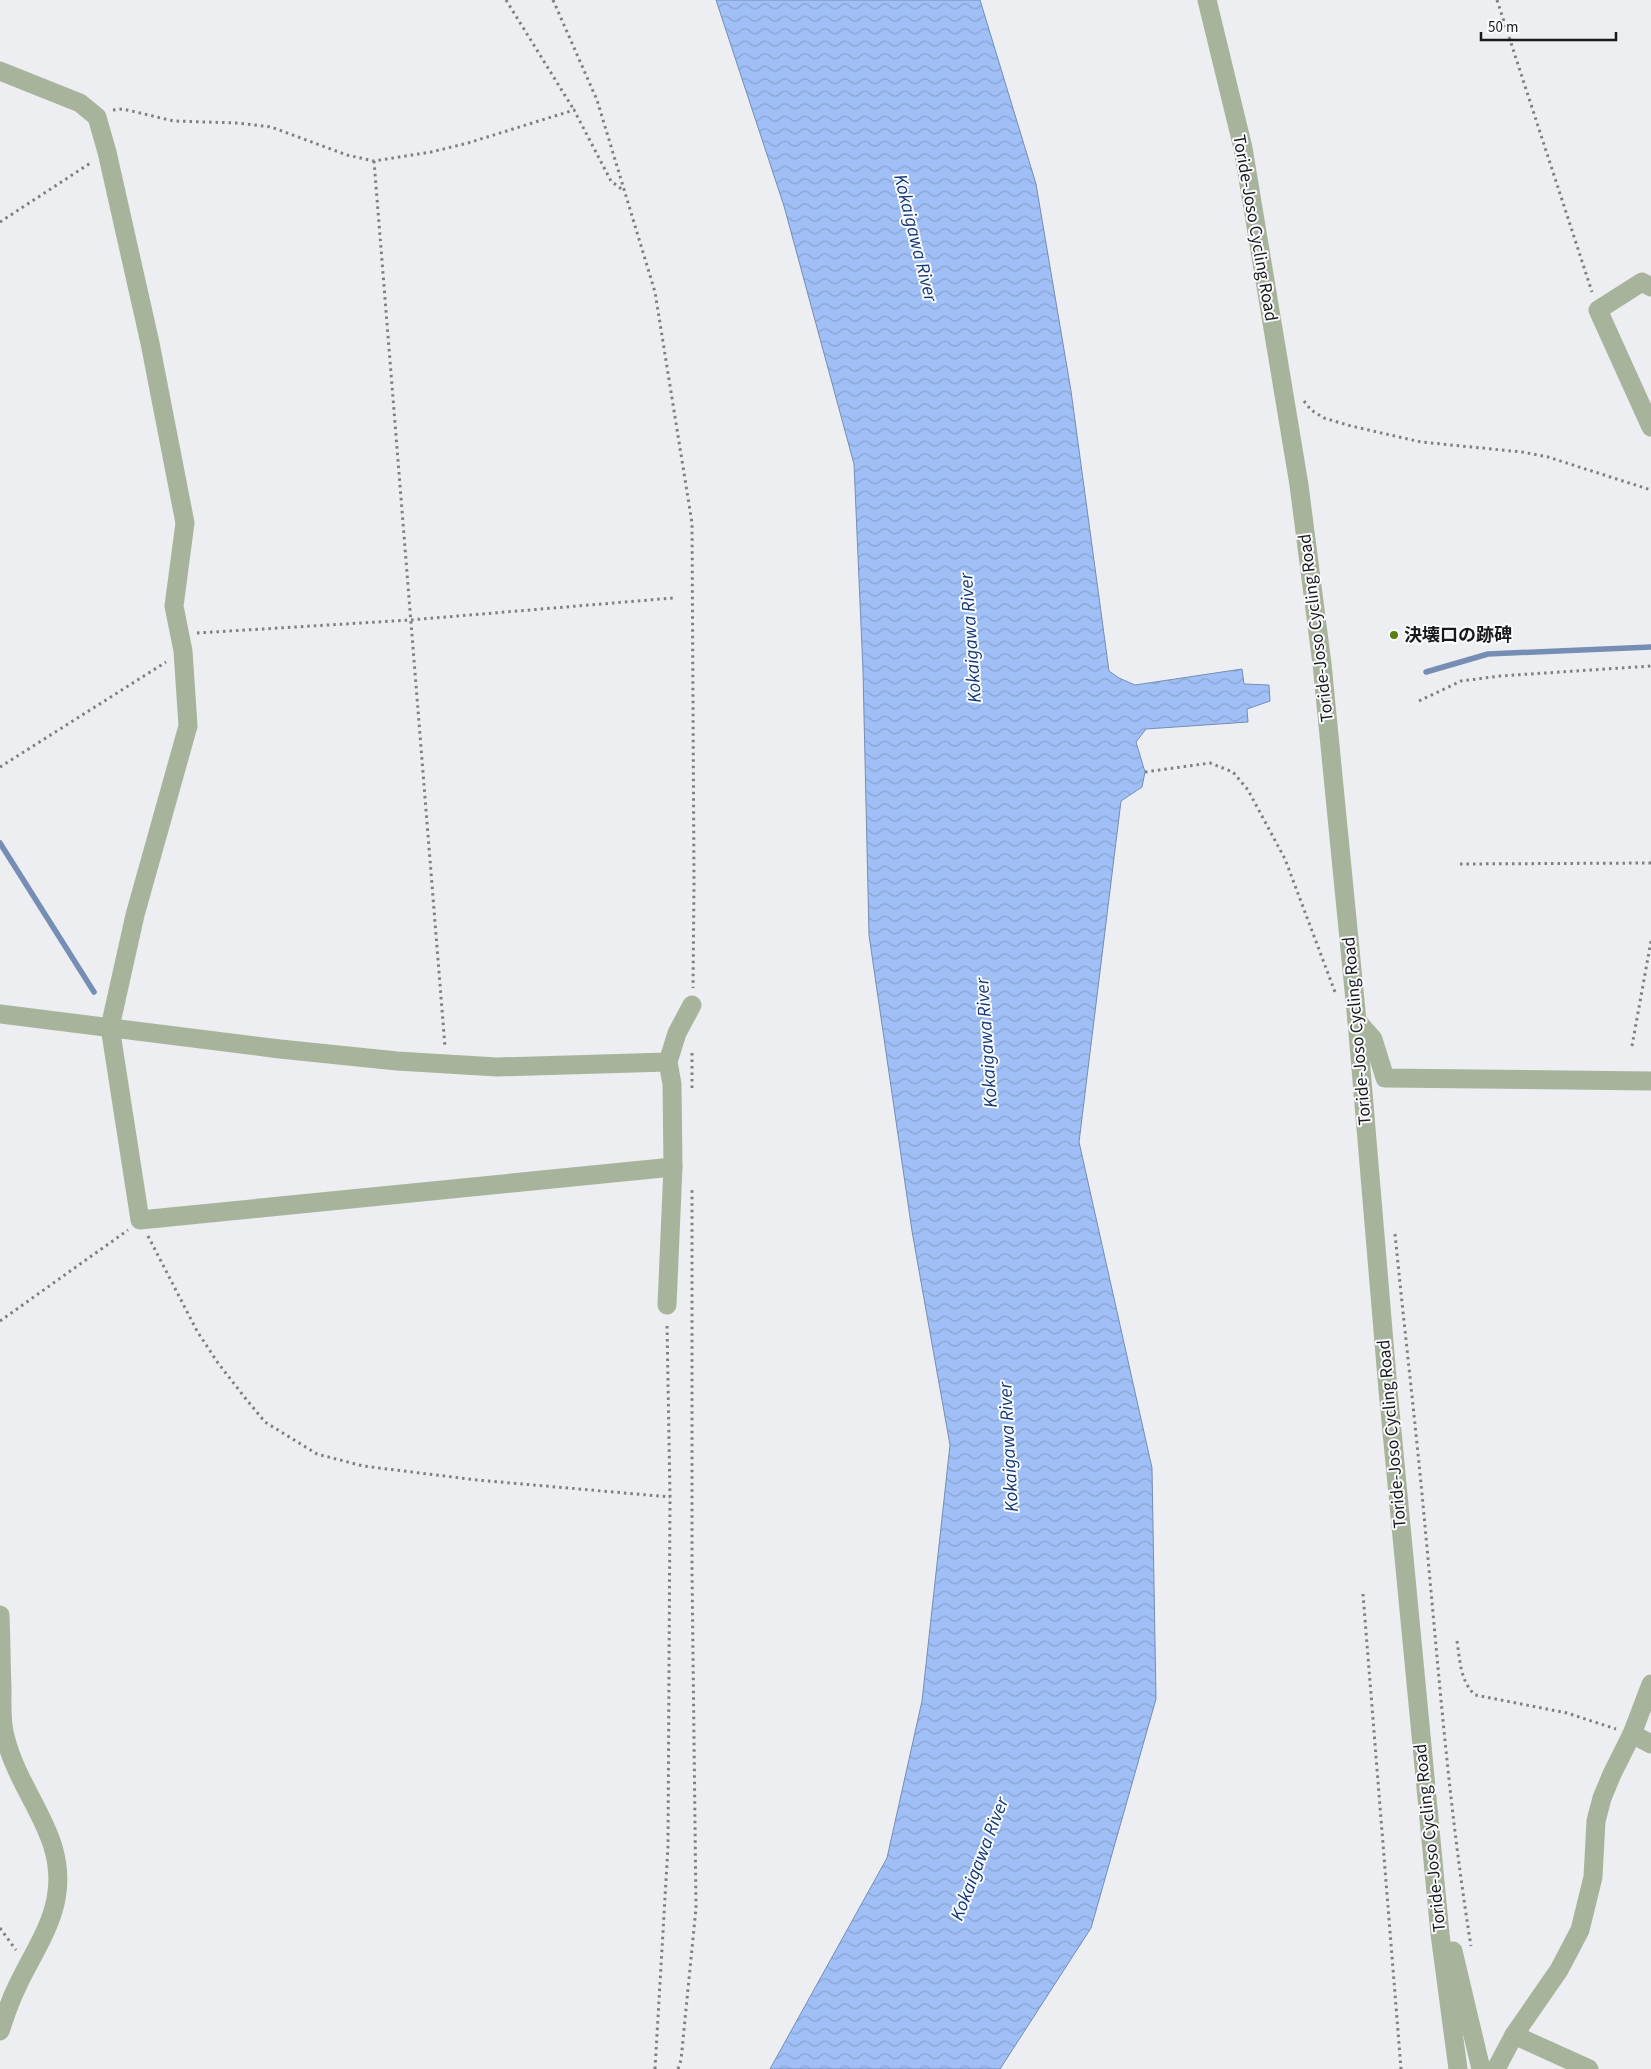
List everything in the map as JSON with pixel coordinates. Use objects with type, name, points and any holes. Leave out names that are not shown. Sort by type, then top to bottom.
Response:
[{"type":"street","name":"Toride-Joso Cycling Road","points":[[1207,0],[1243,148],[1299,485],[1322,664],[1357,1021],[1388,1390],[1440,1934],[1458,2069]]},
{"type":"street","points":[[0,71],[80,103],[97,117],[107,152],[150,344],[185,523],[174,606],[181,643],[188,726],[135,914],[110,1028],[140,1220],[673,1167]]},
{"type":"street","points":[[1651,286],[1642,282],[1598,310],[1651,427]]},
{"type":"street","points":[[667,1305],[673,1167],[672,1084],[668,1062],[677,1033],[692,1005]]},
{"type":"street","points":[[0,1014],[280,1049],[446,1064],[497,1067],[668,1062]]},
{"type":"street","points":[[1357,1021],[1373,1039],[1385,1078],[1651,1081]]},
{"type":"street","points":[[0,1616],[2,1716],[6,1739],[14,1763],[51,1837],[56,1853],[58,1876],[56,1900],[48,1924],[13,1995],[0,2031]]},
{"type":"street","points":[[1496,2069],[1514,2036],[1559,1970],[1580,1930],[1593,1877],[1596,1821],[1602,1798],[1632,1734],[1651,1684]]},
{"type":"street","points":[[1632,1734],[1651,1744]]},
{"type":"street","points":[[1440,1934],[1449,1938],[1481,2069]]},
{"type":"street","points":[[1514,2036],[1589,2069]]},
{"type":"path","points":[[506,0],[574,110],[611,181],[625,192]]},
{"type":"path","points":[[1497,0],[1598,310]]},
{"type":"path","points":[[97,117],[107,110],[122,109],[174,121],[238,123],[271,127],[347,155],[374,161],[431,152],[468,143],[574,110]]},
{"type":"path","points":[[0,222],[107,152]]},
{"type":"path","points":[[374,161],[446,1064]]},
{"type":"path","points":[[1302,397],[1311,410],[1324,418],[1351,426],[1421,442],[1531,454],[1651,490]]},
{"type":"path","points":[[0,767],[181,643],[410,620],[672,598]]},
{"type":"path","points":[[1419,701],[1461,681],[1500,676],[1651,666]]},
{"type":"path","points":[[1145,772],[1210,763],[1232,772],[1238,778],[1248,790],[1284,859],[1336,996]]},
{"type":"path","points":[[1460,864],[1651,863]]},
{"type":"path","points":[[1632,1046],[1651,941]]},
{"type":"path","points":[[0,1321],[140,1220],[197,1331],[218,1362],[265,1422],[317,1454],[364,1466],[392,1470],[477,1480],[670,1497]]},
{"type":"path","points":[[1394,1228],[1426,1537],[1450,1799],[1473,1955]]},
{"type":"path","points":[[655,2069],[668,1846],[670,1497],[667,1305]]},
{"type":"path","points":[[1363,1594],[1401,2069]]},
{"type":"path","points":[[1457,1641],[1467,1688],[1475,1695],[1567,1713],[1632,1734]]},
{"type":"path","points":[[0,1928],[28,1966]]},
{"type":"water","name":"Kokaigawa River","points":[[716,0],[980,0],[1036,184],[1071,391],[1109,671],[1135,685],[1242,669],[1244,684],[1269,685],[1270,701],[1247,709],[1248,722],[1146,729],[1136,742],[1145,772],[1142,787],[1121,801],[1079,1142],[1152,1468],[1156,1699],[1091,1928],[1000,2069],[770,2069],[887,1858],[922,1701],[950,1445],[912,1231],[869,935],[863,671],[854,464],[784,206]]},
{"type":"waterway","points":[[1426,672],[1488,654],[1651,647]]},
{"type":"waterway","points":[[0,843],[94,992]]},
{"type":"place","name":"決壊口の跡碑","points":[[1394,635]]}]
